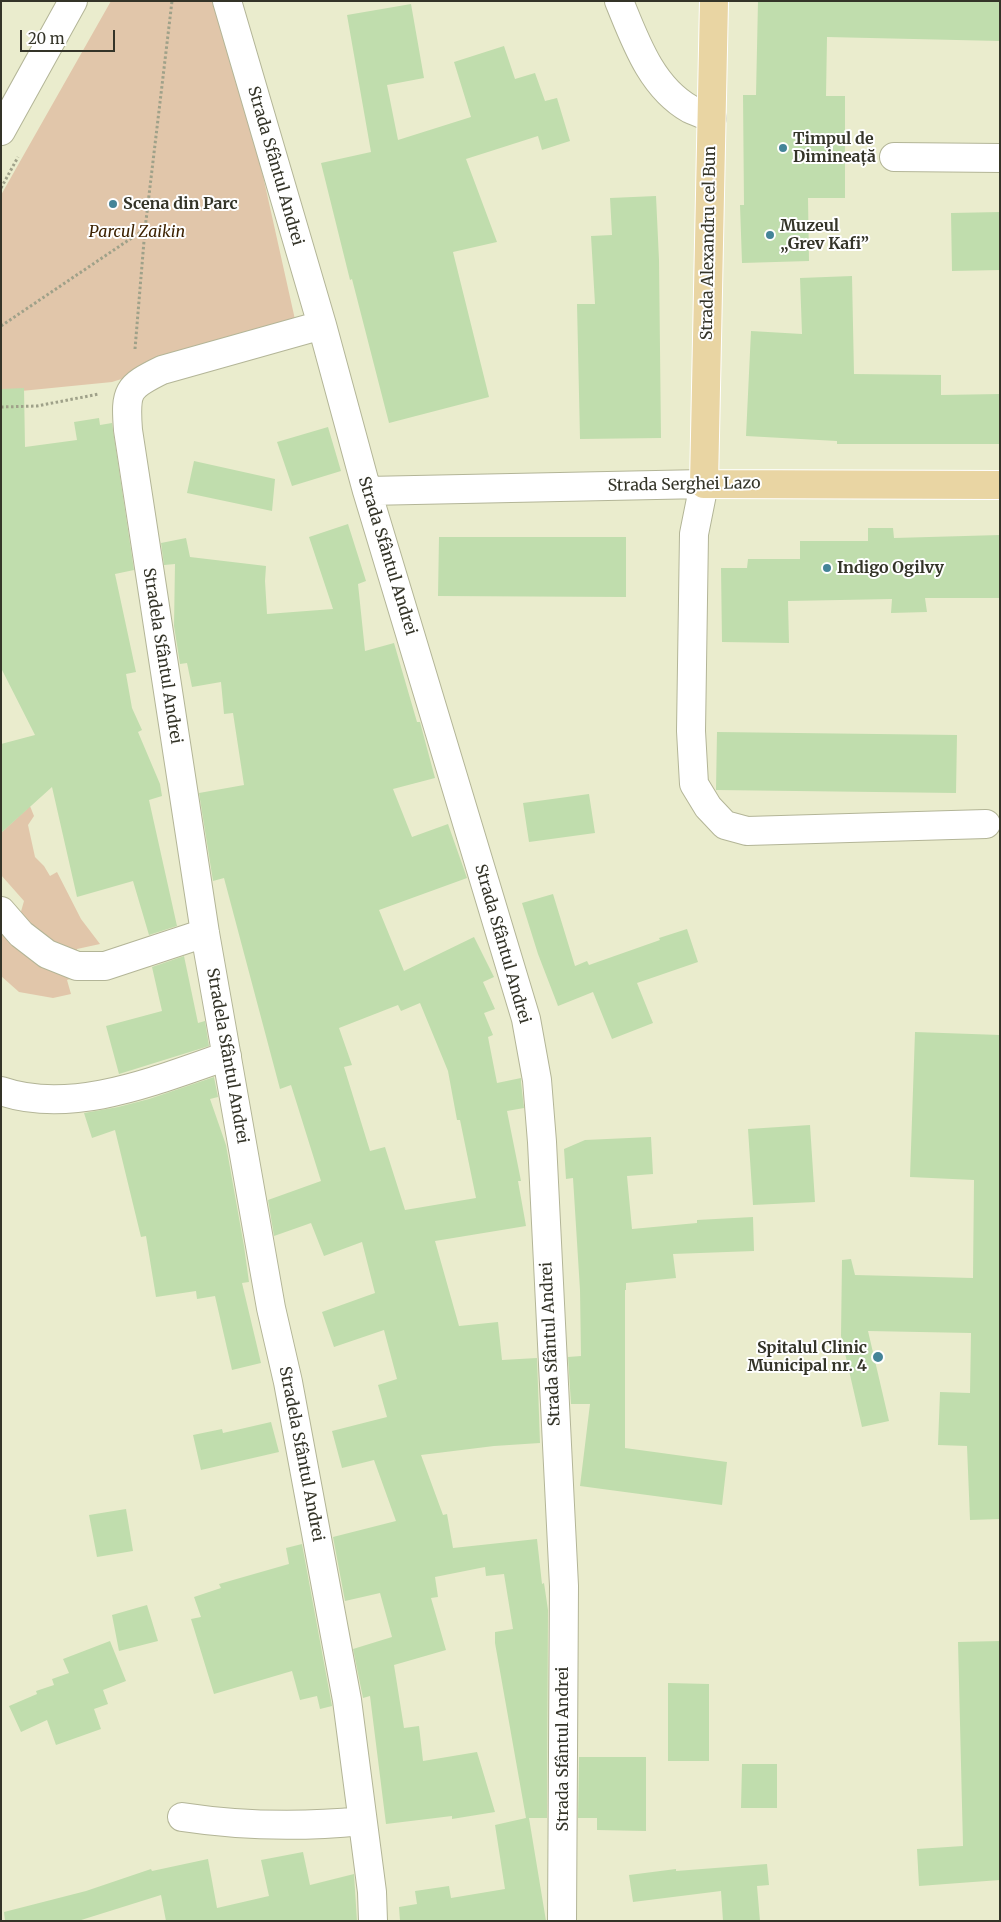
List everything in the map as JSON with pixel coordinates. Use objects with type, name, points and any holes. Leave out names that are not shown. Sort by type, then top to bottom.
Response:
[{"type":"main road","name":"Strada Alexandru cel Bun","points":[[704,484],[714,1]]},
{"type":"main road","name":"Strada Serghei Lazo","points":[[704,484],[1000,485]]},
{"type":"street","points":[[1,131],[73,1]]},
{"type":"street","name":"Strada Sfântul Andrei","points":[[227,1],[322,325],[367,491],[526,1019],[537,1080],[542,1142],[564,1586],[562,1921]]},
{"type":"street","points":[[619,1],[650,69],[668,91],[689,108],[712,118]]},
{"type":"street","points":[[894,157],[1000,158]]},
{"type":"street","points":[[132,388],[145,378],[162,370],[322,325]]},
{"type":"street","name":"Stradela Sfântul Andrei","points":[[132,388],[126,405],[128,430],[205,933],[271,1308],[290,1392],[347,1700],[372,1892],[373,1921]]},
{"type":"street","points":[[704,484],[694,534],[691,731],[694,784],[708,807],[725,825],[747,831],[986,824]]},
{"type":"street","name":"Strada Serghei Lazo","points":[[367,491],[704,484]]},
{"type":"street","points":[[1,911],[22,934],[47,954],[77,966],[105,966],[205,933]]},
{"type":"street","points":[[1,1091],[21,1098],[59,1099],[96,1095],[130,1089],[227,1056]]},
{"type":"street","points":[[182,1818],[209,1822],[284,1824],[330,1824],[362,1821]]},
{"type":"path","points":[[1,407],[37,406],[132,388],[145,229],[172,1]]},
{"type":"path","points":[[1,326],[145,229]]},
{"type":"green space","name":"Parcul Zaikin","points":[[111,1],[224,1],[296,324],[112,382],[1,393],[1,195]]},
{"type":"green space","points":[[30,806],[34,816],[28,825],[35,857],[50,876],[57,872],[81,919],[100,944],[77,949],[76,958],[50,943],[20,915],[24,901],[1,875],[1,833]]},
{"type":"green space","points":[[1,928],[73,978],[67,980],[71,994],[53,998],[19,992],[1,976]]},
{"type":"building","points":[[758,1],[1000,1],[1000,41],[827,37],[826,96],[845,96],[845,198],[808,198],[809,261],[742,263],[740,205],[744,205],[743,95],[756,95]]},
{"type":"building","points":[[411,4],[424,78],[387,85],[398,140],[471,117],[454,62],[504,46],[515,79],[535,73],[545,101],[557,98],[570,141],[542,150],[538,136],[466,159],[497,242],[453,252],[489,397],[389,423],[352,279],[350,280],[321,163],[371,152],[347,15]]},
{"type":"building","points":[[656,196],[659,260],[661,438],[580,439],[577,304],[595,304],[591,236],[612,235],[610,198]]},
{"type":"building","points":[[1000,212],[1000,270],[952,271],[951,213]]},
{"type":"building","points":[[852,276],[854,374],[941,375],[941,395],[1000,394],[1000,444],[837,444],[837,441],[746,436],[751,331],[802,334],[800,278]]},
{"type":"building","points":[[24,388],[25,447],[77,440],[74,422],[99,418],[100,425],[112,423],[134,570],[115,574],[136,672],[126,674],[132,708],[142,730],[138,732],[160,784],[162,796],[149,800],[177,926],[149,935],[133,881],[77,897],[52,787],[1,833],[1,744],[35,735],[1,668],[1,389]]},
{"type":"building","points":[[328,427],[341,471],[292,486],[277,442]]},
{"type":"building","points":[[194,461],[275,479],[272,511],[187,493]]},
{"type":"building","points":[[348,524],[366,581],[358,584],[365,651],[394,643],[417,722],[420,722],[435,778],[393,789],[412,837],[448,824],[467,878],[379,910],[404,971],[474,937],[494,977],[483,982],[495,1009],[484,1013],[493,1035],[488,1037],[497,1083],[521,1078],[524,1108],[507,1111],[521,1181],[518,1181],[526,1226],[435,1241],[459,1326],[498,1322],[502,1360],[537,1358],[540,1443],[494,1446],[421,1455],[443,1515],[447,1514],[453,1548],[537,1539],[542,1584],[544,1583],[548,1610],[547,1818],[529,1818],[546,1921],[400,1921],[399,1907],[417,1904],[415,1891],[449,1886],[451,1898],[505,1889],[495,1825],[526,1818],[495,1643],[495,1632],[513,1629],[504,1574],[486,1576],[485,1567],[435,1577],[438,1597],[431,1598],[446,1650],[394,1665],[404,1728],[419,1726],[423,1761],[477,1752],[495,1812],[452,1819],[452,1816],[386,1824],[370,1696],[363,1698],[353,1649],[392,1637],[380,1593],[345,1601],[333,1537],[396,1521],[374,1460],[342,1468],[332,1431],[387,1417],[378,1385],[397,1379],[384,1330],[334,1347],[322,1312],[375,1293],[362,1242],[324,1256],[311,1223],[274,1236],[268,1200],[321,1181],[291,1085],[280,1089],[224,878],[213,881],[199,793],[244,785],[233,713],[224,714],[221,682],[192,687],[187,663],[180,664],[174,626],[175,564],[164,565],[161,543],[186,538],[190,557],[266,566],[267,614],[333,609],[309,537]],"holes":[[[420,1003],[448,1071],[457,1120],[460,1120],[476,1198],[405,1210],[385,1147],[370,1151],[344,1067],[352,1065],[339,1028],[398,1005],[401,1011]]]},
{"type":"building","points":[[868,528],[893,528],[894,538],[1000,535],[1000,598],[925,598],[927,612],[891,613],[892,599],[788,601],[789,643],[722,642],[721,568],[747,568],[748,559],[800,559],[800,541],[868,541]]},
{"type":"building","points":[[439,537],[626,537],[626,597],[438,596]]},
{"type":"building","points":[[717,732],[957,735],[956,793],[716,790]]},
{"type":"building","points":[[589,794],[595,833],[529,842],[523,803]]},
{"type":"building","points":[[553,894],[575,966],[587,961],[589,965],[687,929],[698,962],[637,983],[653,1023],[612,1039],[593,992],[558,1006],[538,954],[522,903]]},
{"type":"building","points":[[184,956],[198,1023],[205,1021],[209,1046],[119,1074],[106,1026],[162,1011],[152,967]]},
{"type":"building","points":[[915,1032],[1000,1035],[1000,1519],[970,1520],[967,1446],[938,1445],[940,1392],[970,1393],[971,1333],[868,1331],[889,1421],[862,1427],[841,1336],[842,1260],[851,1259],[855,1275],[973,1278],[974,1180],[910,1177]]},
{"type":"building","points":[[214,1077],[218,1097],[210,1099],[226,1145],[249,1282],[242,1283],[261,1363],[232,1370],[215,1296],[197,1299],[196,1291],[156,1297],[146,1236],[141,1237],[115,1130],[92,1138],[84,1113],[149,1099]]},
{"type":"building","points":[[810,1125],[815,1202],[753,1205],[748,1129]]},
{"type":"building","points":[[651,1137],[653,1174],[627,1176],[632,1229],[697,1223],[697,1220],[753,1217],[754,1251],[673,1254],[676,1278],[626,1283],[625,1290],[625,1448],[727,1462],[722,1505],[580,1486],[590,1404],[571,1404],[568,1357],[581,1356],[580,1290],[573,1178],[566,1179],[564,1149],[585,1140]]},
{"type":"building","points":[[271,1422],[279,1452],[201,1470],[193,1435],[222,1429],[223,1433]]},
{"type":"building","points":[[126,1509],[133,1551],[97,1557],[89,1515]]},
{"type":"building","points":[[302,1544],[332,1706],[320,1709],[317,1696],[300,1700],[292,1671],[214,1694],[191,1619],[201,1617],[194,1597],[221,1588],[219,1584],[289,1564],[286,1548]]},
{"type":"building","points":[[147,1605],[158,1641],[119,1651],[112,1615]]},
{"type":"building","points":[[110,1641],[126,1681],[103,1690],[108,1704],[94,1709],[101,1729],[56,1745],[47,1720],[21,1732],[9,1706],[37,1694],[36,1691],[54,1685],[52,1679],[69,1673],[63,1659]]},
{"type":"building","points":[[1000,1641],[1000,1880],[919,1886],[917,1849],[963,1846],[958,1642]]},
{"type":"building","points":[[668,1683],[709,1684],[709,1761],[668,1761]]},
{"type":"building","points":[[579,1757],[646,1757],[646,1831],[597,1830],[597,1818],[578,1818]]},
{"type":"building","points":[[742,1764],[777,1764],[777,1808],[741,1808]]},
{"type":"building","points":[[303,1852],[310,1885],[354,1874],[357,1921],[166,1921],[161,1895],[78,1921],[5,1921],[4,1912],[86,1891],[151,1869],[152,1871],[208,1859],[217,1908],[269,1896],[261,1860]]},
{"type":"building","points":[[767,1864],[769,1885],[757,1886],[760,1921],[723,1921],[721,1891],[633,1902],[629,1875],[676,1869],[676,1871]]},
{"type":"place","name":"Timpul de Dimineață","points":[[783,148]]},
{"type":"place","name":"Scena din Parc","points":[[113,204]]},
{"type":"place","name":"Muzeul „Grev Kafi”","points":[[770,235]]},
{"type":"place","name":"Indigo Ogilvy","points":[[827,568]]},
{"type":"place","name":"Spitalul Clinic Municipal nr. 4","points":[[878,1357]]}]
